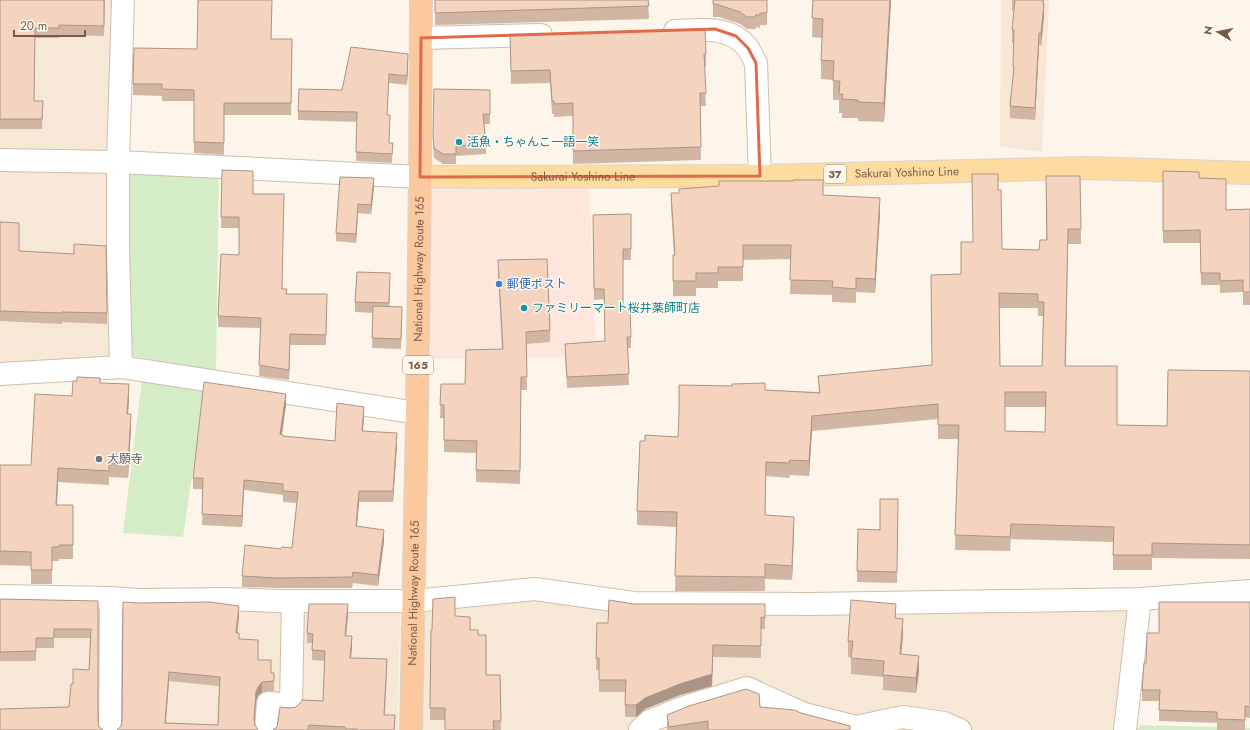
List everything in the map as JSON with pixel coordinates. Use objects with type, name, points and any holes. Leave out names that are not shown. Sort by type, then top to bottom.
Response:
[{"type":"highway","name":"National Highway Route 165","points":[[411,730],[417,413],[421,0]]},
{"type":"main road","name":"Sakurai Yoshino Line","points":[[420,177],[760,176],[1086,168],[1250,172]]},
{"type":"street","points":[[121,367],[118,248],[118,162],[123,0]]},
{"type":"street","points":[[652,31],[715,29],[736,36],[748,48],[756,64],[760,176]]},
{"type":"street","points":[[421,38],[564,34]]},
{"type":"street","points":[[0,160],[118,162],[420,177]]},
{"type":"street","points":[[0,374],[121,367],[417,413]]},
{"type":"street","points":[[0,596],[111,598],[138,600],[229,599],[294,602],[414,601],[535,589],[634,603],[811,604],[1140,599],[1250,591]]},
{"type":"street","points":[[110,730],[111,598]]},
{"type":"street","points":[[1125,730],[1140,599]]},
{"type":"street","points":[[266,730],[268,704],[290,705],[294,602]]},
{"type":"street","points":[[640,730],[650,721],[685,706],[747,688],[804,714],[856,727],[903,717],[944,723],[960,730]]},
{"type":"highlighted area","points":[[715,29],[736,36],[748,48],[756,63],[760,176],[420,177],[421,38]]},
{"type":"shaded area","points":[[0,0],[116,0],[112,361],[0,367]]},
{"type":"shaded area","points":[[1001,0],[1049,0],[1042,152],[1000,146]]},
{"type":"shaded area","name":"ファミリーマート桜井薬師町店","points":[[589,187],[596,356],[431,359],[427,190]]},
{"type":"shaded area","points":[[533,598],[1134,609],[1116,729],[1111,730],[423,730],[424,610]]},
{"type":"shaded area","points":[[0,599],[400,613],[398,730],[0,730]]},
{"type":"green space","points":[[127,163],[219,173],[216,372],[132,356]]},
{"type":"green space","points":[[142,380],[205,388],[183,537],[123,533]]},
{"type":"green space","points":[[1141,725],[1250,728],[1250,730],[1136,730]]},
{"type":"building","points":[[0,0],[104,0],[104,26],[59,25],[59,28],[35,28],[34,101],[43,101],[42,119],[0,119]]},
{"type":"building","points":[[198,0],[272,0],[271,39],[292,39],[291,103],[224,103],[224,143],[194,142],[194,90],[162,89],[162,84],[133,84],[134,48],[197,49]]},
{"type":"building","points":[[435,0],[648,0],[649,6],[435,13]]},
{"type":"building","points":[[713,0],[767,0],[767,13],[760,13],[760,15],[755,15],[756,17],[747,17],[740,12],[713,4]]},
{"type":"building","points":[[813,0],[890,0],[884,103],[858,102],[858,100],[842,99],[843,94],[839,94],[840,81],[833,81],[834,61],[821,60],[823,19],[812,18]]},
{"type":"building","points":[[1015,0],[1043,0],[1044,4],[1041,33],[1039,33],[1035,108],[1010,106],[1014,67],[1014,30],[1012,30]]},
{"type":"building","points":[[705,29],[706,54],[704,54],[706,93],[700,93],[701,147],[573,151],[573,103],[554,104],[554,101],[552,101],[550,70],[511,71],[510,35]]},
{"type":"building","points":[[351,47],[408,54],[407,76],[389,74],[387,115],[390,115],[389,143],[393,143],[392,154],[356,152],[357,112],[298,111],[299,89],[342,90]]},
{"type":"building","points":[[434,89],[490,90],[490,114],[483,114],[486,144],[456,146],[456,154],[443,154],[434,148]]},
{"type":"building","points":[[222,170],[253,171],[253,194],[284,194],[282,289],[287,289],[286,294],[327,294],[326,335],[290,334],[289,370],[259,365],[261,318],[218,316],[221,254],[239,255],[239,217],[221,217]]},
{"type":"building","points":[[1163,171],[1199,172],[1199,178],[1226,179],[1226,210],[1250,209],[1250,292],[1243,292],[1243,280],[1220,281],[1220,273],[1201,273],[1200,230],[1163,231]]},
{"type":"building","points":[[972,174],[998,174],[998,190],[1001,190],[1002,249],[1039,250],[1040,240],[1047,240],[1046,176],[1080,176],[1081,229],[1068,229],[1065,366],[1117,366],[1117,425],[1167,426],[1168,370],[1250,371],[1250,545],[1152,543],[1152,555],[1113,555],[1114,527],[1011,524],[1010,537],[955,535],[959,425],[938,425],[938,404],[812,416],[809,461],[790,460],[789,463],[766,462],[765,515],[794,517],[792,566],[765,564],[765,577],[675,576],[677,512],[637,511],[640,441],[645,441],[645,435],[678,437],[679,385],[732,386],[732,384],[765,383],[765,390],[820,393],[818,376],[932,365],[931,275],[961,274],[961,242],[973,242]],"holes":[[[999,293],[1038,294],[1038,302],[1044,302],[1042,366],[1000,366]],[[1005,392],[1046,392],[1045,432],[1005,431]]]},
{"type":"building","points":[[340,177],[374,178],[371,205],[358,204],[356,234],[336,233]]},
{"type":"building","points":[[823,180],[823,195],[880,198],[875,279],[856,278],[856,289],[832,287],[833,281],[790,280],[791,245],[743,245],[743,267],[718,267],[718,273],[696,273],[696,281],[673,281],[673,255],[675,255],[671,193],[679,193],[679,189],[719,186],[719,181]]},
{"type":"building","points":[[631,214],[631,249],[623,249],[623,308],[630,308],[631,337],[627,337],[629,374],[567,377],[565,344],[605,341],[604,289],[594,289],[593,215]]},
{"type":"building","points":[[0,222],[19,223],[19,251],[74,254],[74,244],[106,246],[107,313],[0,311]]},
{"type":"building","points":[[547,259],[550,330],[526,332],[527,377],[521,377],[520,471],[476,470],[477,441],[444,440],[444,405],[440,405],[441,384],[465,384],[466,350],[503,349],[498,260]]},
{"type":"building","points":[[357,272],[390,273],[389,303],[355,302]]},
{"type":"building","points":[[373,306],[402,307],[401,339],[372,338]]},
{"type":"building","points":[[77,377],[100,378],[100,383],[129,384],[127,414],[131,414],[128,464],[109,463],[109,471],[58,468],[56,505],[73,505],[73,545],[59,545],[59,547],[52,547],[52,570],[31,570],[31,552],[0,551],[0,465],[31,465],[35,394],[72,396],[73,381],[77,381]]},
{"type":"building","points":[[204,382],[286,394],[280,434],[283,436],[335,441],[337,403],[364,407],[362,431],[397,433],[393,491],[359,491],[356,526],[384,530],[378,575],[353,572],[352,577],[277,578],[242,576],[245,545],[281,549],[282,547],[292,548],[298,492],[283,491],[283,484],[244,480],[242,516],[202,514],[203,478],[193,478]]},
{"type":"building","points":[[880,499],[898,499],[897,572],[857,571],[858,529],[880,530]]},
{"type":"building","points":[[455,597],[455,616],[470,617],[470,630],[478,630],[478,635],[486,635],[486,675],[500,675],[501,721],[493,721],[494,730],[445,730],[445,708],[430,708],[433,599]]},
{"type":"building","points":[[0,599],[98,601],[98,720],[99,727],[103,730],[0,730],[0,709],[69,707],[71,684],[73,684],[73,669],[89,670],[91,629],[54,629],[54,638],[36,638],[36,651],[0,652]]},
{"type":"building","points":[[609,600],[634,604],[765,604],[765,618],[761,617],[761,646],[713,645],[712,674],[680,684],[645,698],[636,705],[625,705],[626,680],[599,680],[599,658],[596,658],[597,623],[608,623]]},
{"type":"building","points":[[851,600],[896,604],[895,618],[903,619],[900,654],[919,656],[916,678],[883,675],[884,661],[851,658],[853,641],[848,641]]},
{"type":"building","points":[[123,602],[210,602],[239,606],[236,633],[239,633],[239,639],[258,640],[258,660],[271,660],[271,673],[274,673],[274,681],[262,682],[256,692],[254,719],[258,730],[117,730],[121,726]],"holes":[[[169,672],[220,677],[218,725],[165,723]]]},
{"type":"building","points":[[1159,602],[1250,602],[1250,707],[1245,706],[1245,720],[1217,719],[1217,712],[1159,710],[1160,690],[1142,690],[1144,663],[1146,663],[1147,633],[1159,633]]},
{"type":"building","points":[[309,604],[348,604],[345,636],[352,636],[350,658],[387,659],[384,715],[395,715],[394,730],[357,730],[345,729],[345,727],[309,725],[308,730],[273,730],[277,727],[280,707],[296,707],[302,700],[323,701],[325,651],[312,650],[313,634],[307,633]]},
{"type":"building","points":[[746,689],[759,694],[760,707],[794,710],[850,726],[850,730],[708,730],[708,721],[669,727],[667,715],[689,706]]},
{"type":"place","name":"活魚・ちゃんこ一語一笑","points":[[459,142]]},
{"type":"place","name":"郵便ポスト","points":[[499,284]]},
{"type":"place","name":"ファミリーマート桜井薬師町店","points":[[524,308]]},
{"type":"place","name":"大願寺","points":[[99,459]]}]
